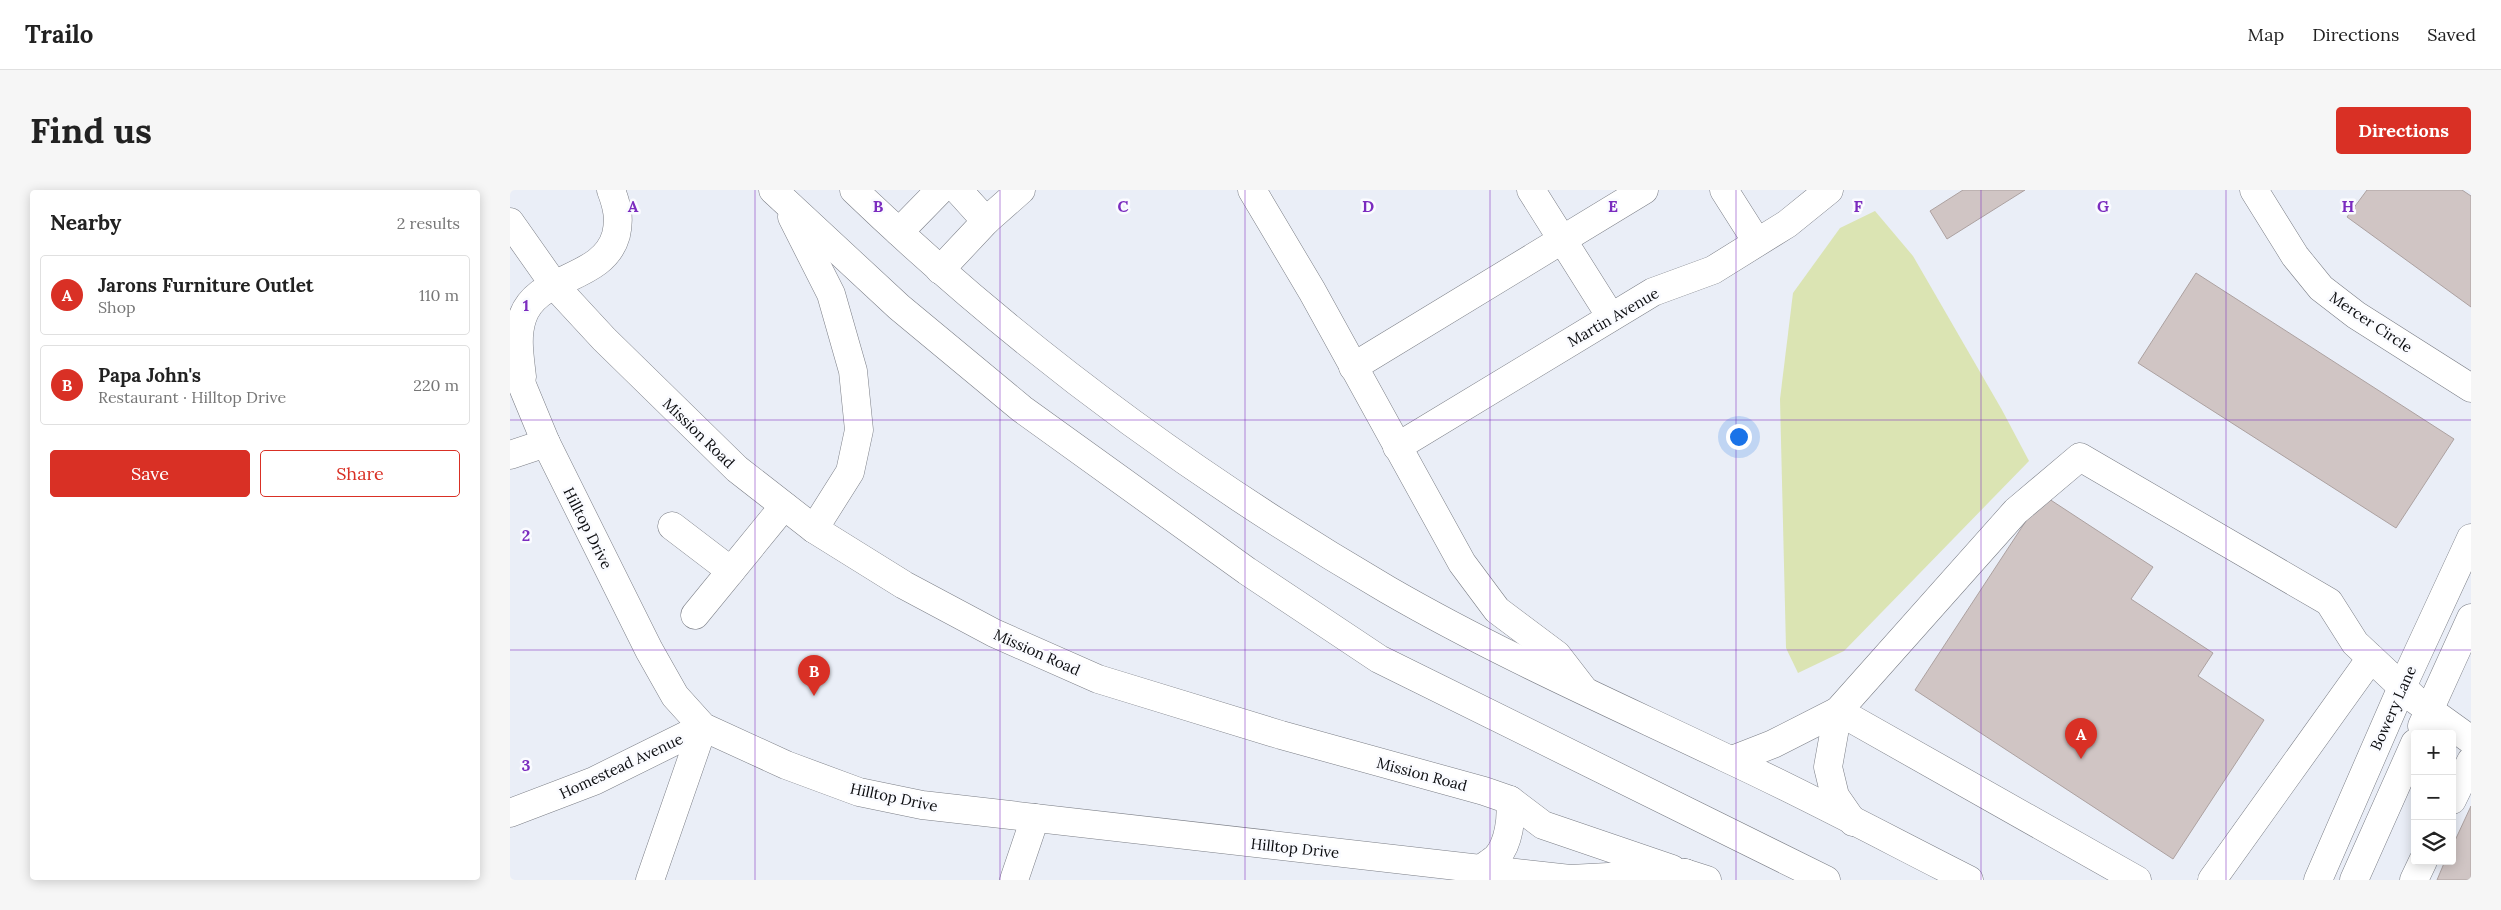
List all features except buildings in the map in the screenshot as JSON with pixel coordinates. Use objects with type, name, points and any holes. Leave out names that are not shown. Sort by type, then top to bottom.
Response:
[{"type":"main road","name":"Hilltop Drive","points":[[523,386],[518,342],[522,318],[532,301],[555,286],[598,263],[613,244],[619,221],[617,205],[611,190]]},
{"type":"main road","points":[[854,190],[940,270],[1001,322],[1069,375],[1181,456],[1282,525],[1390,591],[1584,690],[1732,760],[1969,880]]},
{"type":"main road","points":[[899,232],[940,190]]},
{"type":"main road","points":[[958,190],[986,221]]},
{"type":"main road","points":[[940,270],[986,221],[1021,190]]},
{"type":"main road","points":[[1252,190],[1312,291],[1462,563],[1497,610],[1557,655],[1584,690]]},
{"type":"main road","points":[[1532,190],[1612,317]]},
{"type":"main road","points":[[1354,367],[1644,190]]},
{"type":"main road","points":[[1724,190],[1757,242]]},
{"type":"main road","name":"Martin Avenue","points":[[1397,447],[1653,292],[1712,270],[1787,224],[1829,190]]},
{"type":"main road","name":"Mercer Circle","points":[[2254,190],[2295,256],[2321,288],[2356,315],[2471,388]]},
{"type":"main road","points":[[778,195],[831,294],[853,371],[859,430],[850,472],[814,529]]},
{"type":"main road","points":[[778,195],[899,307],[1022,409],[1247,571],[1379,659],[1826,880]]},
{"type":"main road","name":"Mission Road","points":[[510,222],[555,286],[604,339],[737,469],[814,529],[904,585],[978,624],[1098,679],[1281,735],[1510,800],[1543,825],[1696,876]]},
{"type":"main road","name":"Hilltop Drive","points":[[510,356],[546,443],[649,650],[675,696],[703,727],[786,765],[859,792],[922,805],[1570,879],[1696,876]]},
{"type":"main road","points":[[510,455],[546,443]]},
{"type":"main road","points":[[1732,760],[1773,744],[1838,711],[2016,511],[2080,457],[2329,602],[2355,642],[2402,687],[2424,722],[2471,740]]},
{"type":"main road","points":[[695,615],[784,506]]},
{"type":"main road","points":[[672,526],[731,571]]},
{"type":"main road","name":"Bowery Lane","points":[[2318,880],[2402,687],[2471,538]]},
{"type":"main road","points":[[2424,722],[2471,618]]},
{"type":"main road","points":[[2212,880],[2371,658]]},
{"type":"main road","points":[[1838,711],[1828,767],[1835,796],[1853,822]]},
{"type":"main road","points":[[1838,711],[2137,880]]},
{"type":"main road","points":[[650,880],[703,727]]},
{"type":"main road","name":"Homestead Avenue","points":[[510,813],[594,781],[703,727]]},
{"type":"main road","points":[[2354,880],[2411,752]]},
{"type":"main road","points":[[2456,792],[2471,761]]},
{"type":"main road","points":[[1481,869],[1498,856],[1512,813],[1510,800]]},
{"type":"main road","points":[[1014,880],[1035,818]]},
{"type":"main road","points":[[2414,880],[2421,865]]},
{"type":"green space","points":[[1875,211],[1913,256],[2002,410],[2029,461],[1844,651],[1798,673],[1786,648],[1780,399],[1793,293],[1840,228]]},
{"type":"place","name":"Papa John's","points":[[814,696]]},
{"type":"place","name":"Jarons Furniture Outlet","points":[[2081,759]]}]
